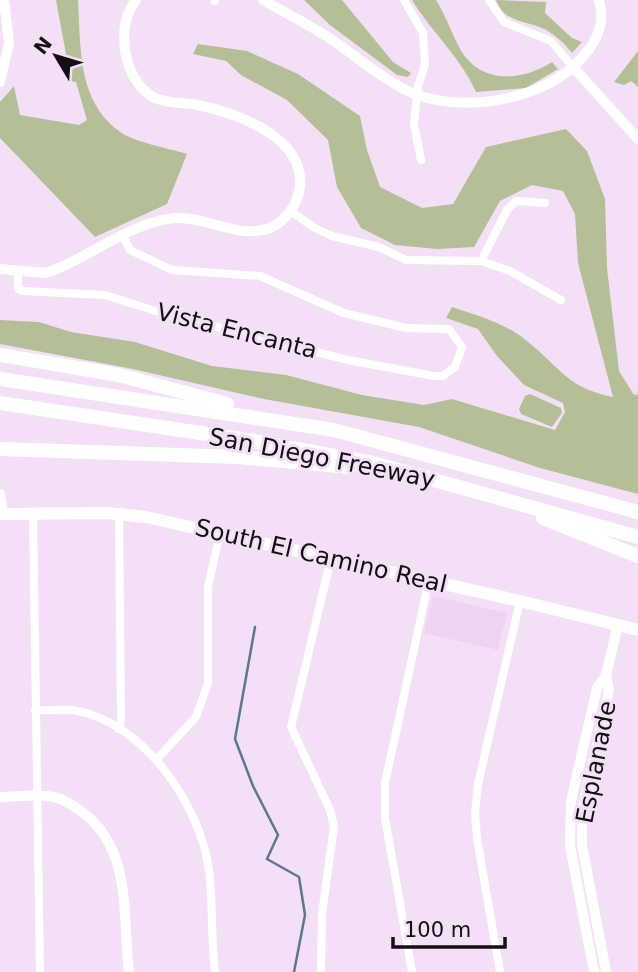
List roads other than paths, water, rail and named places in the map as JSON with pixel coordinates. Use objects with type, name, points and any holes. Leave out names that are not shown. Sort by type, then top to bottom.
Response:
[{"type":"highway","points":[[0,355],[119,375],[292,421]]},
{"type":"highway","name":"San Diego Freeway","points":[[0,379],[292,421],[481,468],[638,512]]},
{"type":"highway","name":"San Diego Freeway","points":[[0,403],[254,441],[411,472],[638,537]]},
{"type":"highway","points":[[0,449],[17,447],[238,457],[411,472]]},
{"type":"highway","points":[[473,491],[638,556]]},
{"type":"main road","name":"South El Camino Real","points":[[1,514],[119,514],[220,533],[429,580],[638,631]]},
{"type":"street","points":[[0,82],[9,43],[4,0]]},
{"type":"street","points":[[0,269],[45,273],[54,271],[158,220],[179,217],[243,230],[260,230],[280,222],[291,211],[299,195],[299,168],[294,155],[279,140],[215,109],[159,99],[140,87],[132,74],[124,42],[124,24],[136,0]]},
{"type":"street","points":[[263,0],[417,95],[443,101],[524,95],[541,89],[573,66],[597,38],[601,23],[599,0]]},
{"type":"street","points":[[404,0],[423,33],[425,64],[417,95],[414,124],[421,160]]},
{"type":"street","points":[[489,0],[504,22],[551,41],[638,139]]},
{"type":"street","points":[[481,261],[507,210],[516,201],[534,200],[545,204]]},
{"type":"street","points":[[291,211],[313,227],[332,236],[379,247],[406,260],[481,261],[510,271],[561,300]]},
{"type":"street","name":"Vista Encanta","points":[[18,271],[18,288],[22,291],[105,295],[165,314],[380,367],[443,376],[455,367],[462,353],[459,339],[449,329],[406,328],[344,313],[260,276],[172,270],[130,250],[123,236]]},
{"type":"street","points":[[0,494],[1,514]]},
{"type":"street","points":[[33,514],[40,972]]},
{"type":"street","points":[[118,729],[121,719],[119,514]]},
{"type":"street","points":[[156,760],[196,717],[208,683],[208,587],[220,533]]},
{"type":"street","points":[[321,972],[322,914],[334,826],[330,810],[291,727],[331,558]]},
{"type":"street","points":[[412,972],[385,818],[385,783],[429,580]]},
{"type":"street","points":[[500,972],[475,813],[478,784],[520,601]]},
{"type":"street","name":"Esplanade","points":[[594,972],[576,845],[609,690],[606,675],[618,625]]},
{"type":"street","points":[[36,710],[74,710],[118,729],[156,760],[183,797],[202,841],[209,868],[215,972]]},
{"type":"street","points":[[0,797],[53,796],[69,803],[93,820],[111,843],[120,869],[129,972]]},
{"type":"street","name":"Esplanade","points":[[576,845],[606,972]]},
{"type":"waterway","points":[[255,627],[235,739],[253,786],[278,835],[267,859],[299,877],[305,915],[294,972]]}]
